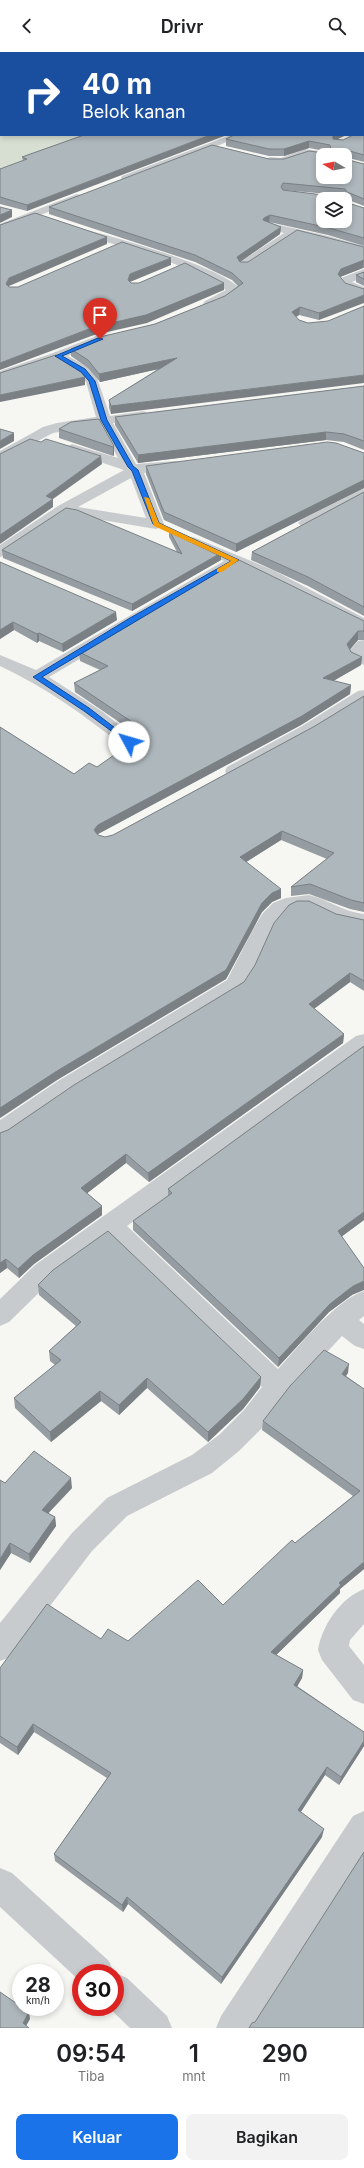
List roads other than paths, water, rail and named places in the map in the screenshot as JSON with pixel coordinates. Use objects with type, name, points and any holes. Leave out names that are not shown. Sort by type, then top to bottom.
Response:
[{"type":"street","points":[[116,182],[235,136]]},
{"type":"street","points":[[210,146],[233,151]]},
{"type":"street","points":[[263,159],[282,161],[305,152],[316,154]]},
{"type":"street","points":[[0,228],[87,193]]},
{"type":"street","points":[[13,212],[49,221]]},
{"type":"street","points":[[270,226],[324,238],[364,250]]},
{"type":"street","points":[[68,228],[122,243],[185,265],[220,280],[235,290],[200,308]]},
{"type":"street","points":[[244,265],[294,231]]},
{"type":"street","points":[[107,249],[122,243]]},
{"type":"street","points":[[171,271],[185,265]]},
{"type":"street","points":[[364,273],[345,281],[349,286],[364,291]]},
{"type":"street","points":[[0,375],[112,336]]},
{"type":"street","points":[[58,356],[83,370],[92,381],[104,420],[133,468],[156,524]]},
{"type":"street","points":[[0,457],[57,427],[158,413]]},
{"type":"street","points":[[36,437],[133,468],[188,463]]},
{"type":"street","points":[[2,560],[63,509],[133,468]]},
{"type":"street","points":[[290,532],[364,492]]},
{"type":"street","points":[[63,509],[156,524],[272,576],[324,602],[364,625]]},
{"type":"street","points":[[37,677],[133,619],[256,550]]},
{"type":"street","points":[[112,610],[133,619]]},
{"type":"street","points":[[364,645],[356,652],[357,655],[364,660]]},
{"type":"street","points":[[0,660],[37,677],[86,709],[129,742]]},
{"type":"street","points":[[218,780],[308,730],[364,695]]},
{"type":"street","points":[[0,1132],[66,1087],[235,985],[242,976],[265,925],[274,913],[286,906],[300,901],[310,902],[338,915],[364,921]]},
{"type":"street","points":[[0,1315],[44,1272],[364,1042]]},
{"type":"street","points":[[109,1224],[279,1386]]},
{"type":"street","points":[[0,1647],[82,1542],[117,1507],[202,1464],[228,1443],[254,1418],[279,1386],[320,1341],[364,1301]]},
{"type":"street","points":[[341,1321],[364,1338]]},
{"type":"street","points":[[364,1603],[338,1631],[334,1639],[333,1650],[364,1689]]},
{"type":"street","points":[[233,2028],[364,1827]]},
{"type":"street","points":[[0,1885],[87,1964]]},
{"type":"street","points":[[124,1999],[155,2028]]}]
